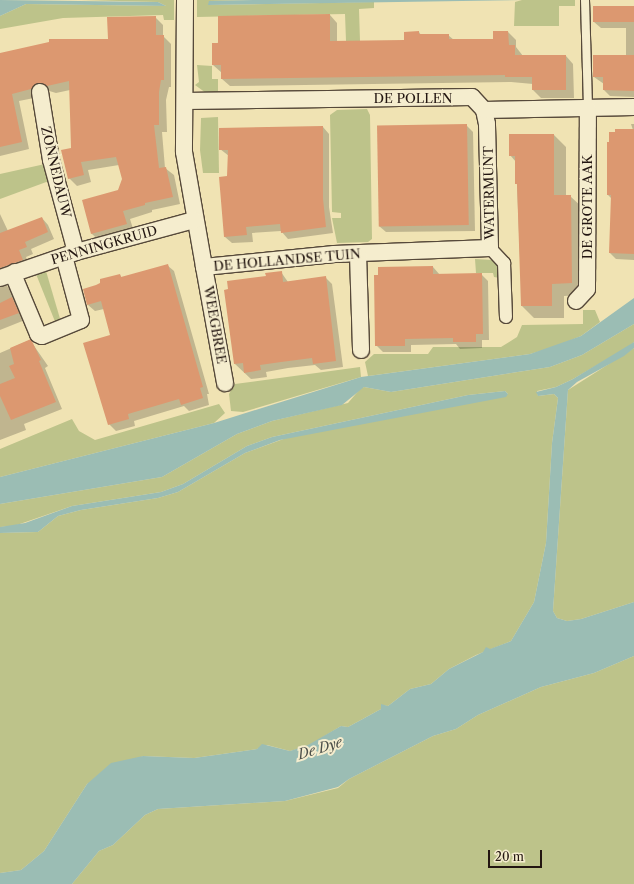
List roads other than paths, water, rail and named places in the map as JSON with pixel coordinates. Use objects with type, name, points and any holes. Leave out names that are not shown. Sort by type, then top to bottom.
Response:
[{"type":"street","name":"DE HOLLANDSE TUIN","points":[[185,0],[184,152],[194,220],[204,267],[358,254],[490,248]]},
{"type":"street","name":"ZONNEDAUW","points":[[15,272],[15,279],[35,327],[42,336],[81,320],[70,254],[51,160],[40,92]]},
{"type":"street","name":"DE POLLEN","points":[[185,101],[472,97],[484,110]]},
{"type":"street","points":[[484,110],[498,108],[588,109],[634,107]]},
{"type":"street","name":"DE GROTE AAK","points":[[576,301],[587,289],[588,109]]},
{"type":"street","name":"WATERMUNT","points":[[484,110],[487,124],[490,248],[504,263],[506,317]]},
{"type":"street","name":"PENNINGKRUID","points":[[0,278],[70,254],[194,220]]},
{"type":"street","points":[[358,254],[361,350]]},
{"type":"street","name":"WEEGBREE","points":[[204,267],[225,384]]},
{"type":"lane","points":[[585,0],[588,109]]},
{"type":"water","points":[[0,0],[158,2],[166,6],[26,4],[0,16]]},
{"type":"water","points":[[522,0],[208,5],[209,1]]},
{"type":"water","points":[[634,298],[634,324],[582,355],[550,367],[391,392],[364,387],[342,405],[272,421],[237,434],[162,477],[0,504],[0,477],[214,423],[361,377],[530,354],[581,336]]},
{"type":"water","name":"De Dye","points":[[634,342],[634,348],[624,356],[577,382],[568,390],[553,611],[557,618],[567,621],[581,619],[634,602],[634,656],[594,673],[541,687],[478,715],[456,729],[433,736],[349,779],[338,787],[285,801],[158,809],[145,815],[113,845],[99,851],[72,884],[0,884],[0,873],[21,870],[44,851],[87,784],[111,763],[143,756],[194,758],[257,749],[262,744],[290,751],[308,745],[341,726],[348,727],[381,709],[381,704],[388,706],[410,689],[431,684],[449,669],[483,652],[486,647],[490,649],[511,641],[534,602],[546,543],[552,443],[558,398],[554,394],[538,396],[536,392],[556,387],[573,379]]},
{"type":"water","points":[[505,391],[508,394],[506,397],[280,440],[245,453],[178,492],[158,498],[81,510],[58,516],[38,532],[0,533],[0,527],[25,523],[72,506],[161,492],[183,484],[247,446],[272,437],[468,395]]}]
